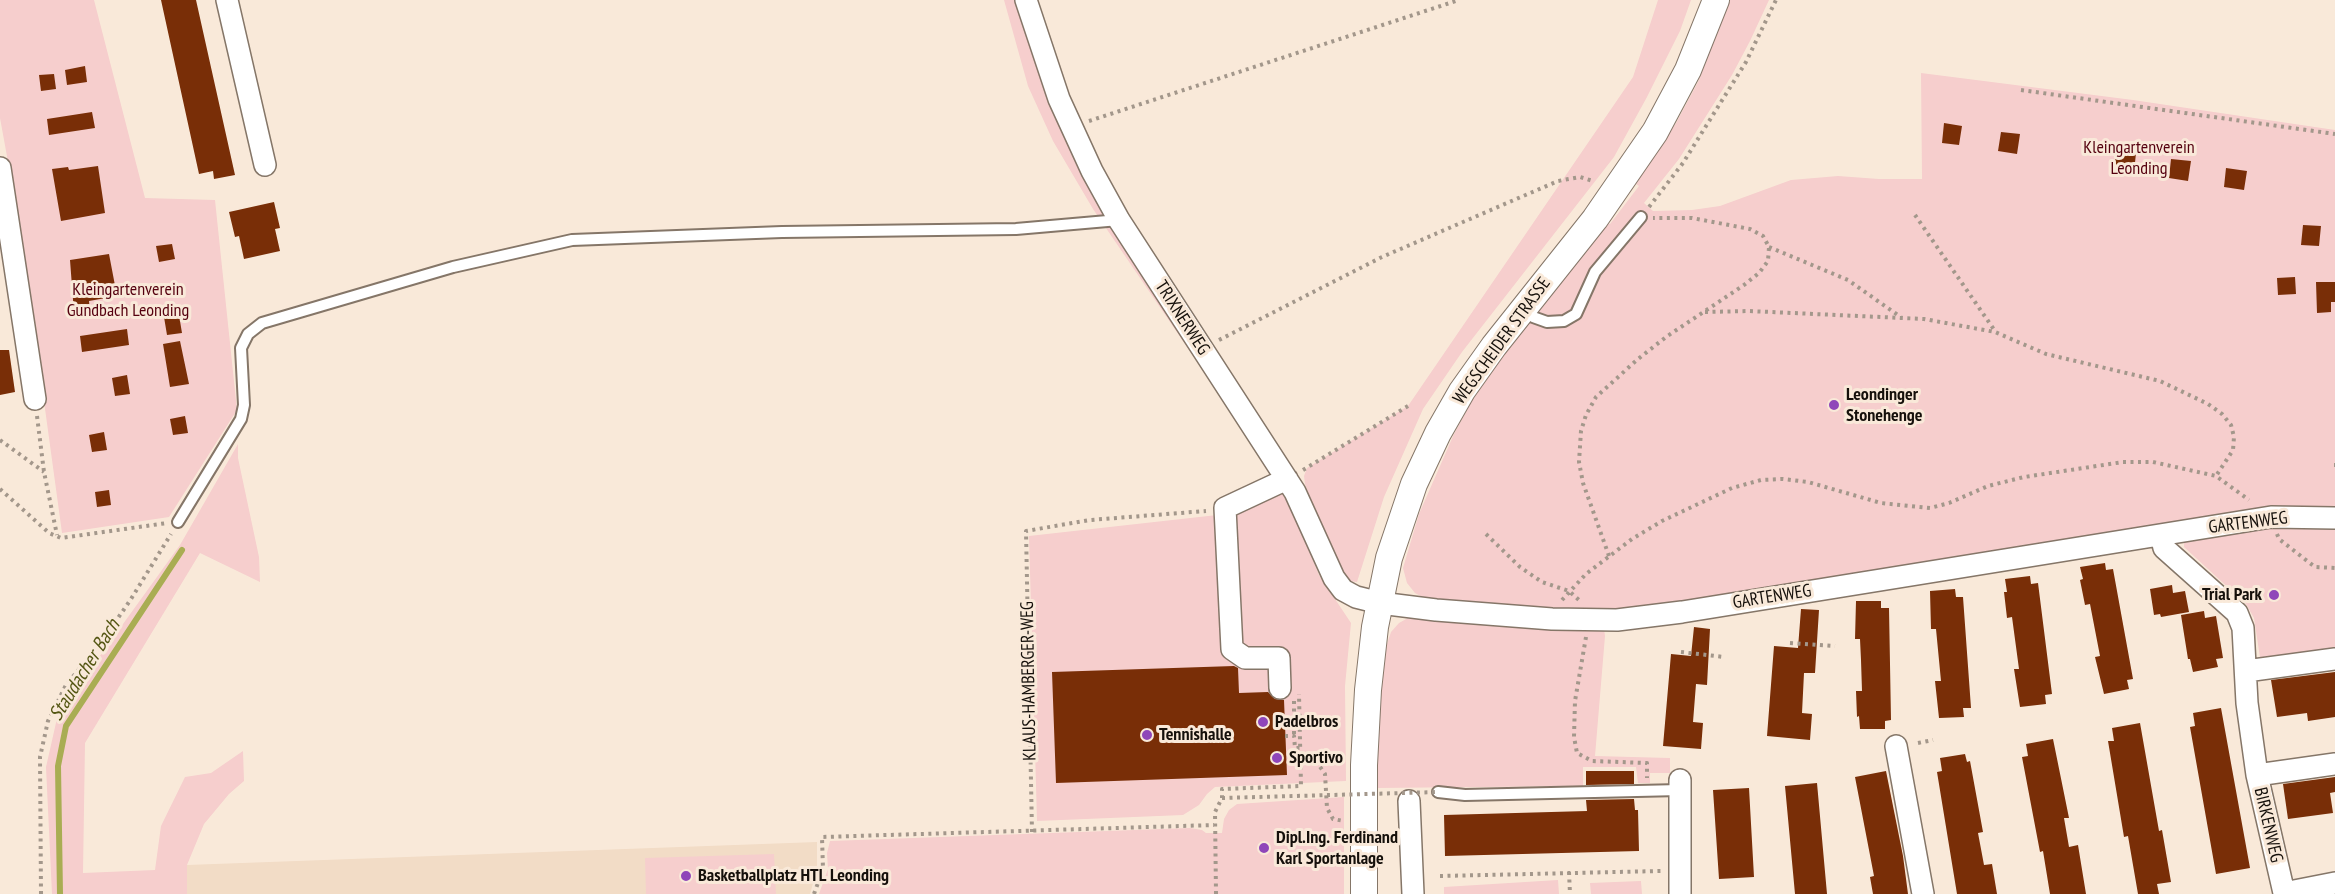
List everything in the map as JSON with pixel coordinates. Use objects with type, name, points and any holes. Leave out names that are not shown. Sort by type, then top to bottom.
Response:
[{"type":"street","points":[[227,0],[265,165]]},
{"type":"street","name":"TRIXNERWEG","points":[[1026,0],[1047,67],[1071,127],[1119,220],[1287,479],[1304,509],[1315,539],[1334,578],[1343,590],[1356,597],[1380,603]]},
{"type":"street","name":"WEGSCHEIDER STRASSE","points":[[1364,894],[1364,765],[1368,690],[1380,603],[1389,558],[1414,483],[1438,433],[1462,391],[1494,346],[1595,219],[1644,151],[1688,70],[1716,0]]},
{"type":"street","points":[[0,168],[35,399]]},
{"type":"street","points":[[1287,479],[1225,508],[1232,649],[1245,658],[1279,658],[1287,688]]},
{"type":"street","name":"GARTENWEG","points":[[1380,603],[1552,620],[1617,620],[1682,612],[2271,517],[2335,518]]},
{"type":"street","points":[[2161,536],[2164,548],[2237,613],[2243,628],[2246,671],[2335,659]]},
{"type":"street","name":"BIRKENWEG","points":[[2246,671],[2247,703],[2257,775],[2282,894],[2335,883]]},
{"type":"street","points":[[1896,746],[1923,894]]},
{"type":"street","name":"BIRKENWEG","points":[[2257,775],[2335,764]]},
{"type":"street","points":[[1680,785],[1680,894]]},
{"type":"street","points":[[1409,801],[1413,894]]},
{"type":"lane","points":[[1523,310],[1546,322],[1563,321],[1576,314],[1595,272],[1641,217]]},
{"type":"lane","points":[[178,522],[241,419],[244,405],[241,348],[248,334],[262,323],[453,267],[572,240],[782,232],[1016,229],[1119,220]]},
{"type":"lane","points":[[1438,792],[1466,795],[1647,790],[1680,785]]},
{"type":"path","points":[[1071,127],[1459,0]]},
{"type":"path","points":[[1641,217],[1683,163],[1716,110],[1751,51],[1776,0]]},
{"type":"path","points":[[2021,90],[2335,134]]},
{"type":"path","points":[[1202,349],[1382,257],[1549,185],[1580,177],[1593,181]]},
{"type":"path","points":[[1915,215],[1995,332]]},
{"type":"path","points":[[1609,556],[1583,483],[1579,462],[1581,431],[1586,415],[1596,397],[1638,358],[1759,273],[1767,261],[1769,247],[1763,236],[1750,229],[1692,218],[1641,217]]},
{"type":"path","points":[[1769,247],[1848,280],[1902,318]]},
{"type":"path","points":[[1705,312],[1749,311],[1924,319],[1995,332],[2046,354],[2160,381],[2208,404],[2231,424],[2234,437],[2233,450],[2216,476]]},
{"type":"path","points":[[35,399],[44,472],[57,536]]},
{"type":"path","points":[[1307,468],[1408,406]]},
{"type":"path","points":[[0,441],[44,472]]},
{"type":"path","points":[[1552,620],[1558,606],[1569,591],[1609,556],[1662,521],[1732,488],[1761,480],[1783,479],[1808,482],[1881,502],[1930,508],[1988,486],[2024,477],[2123,462],[2153,462],[2216,476],[2271,517],[2279,539],[2315,567],[2335,568]]},
{"type":"path","points":[[0,489],[49,532],[66,539],[178,522]]},
{"type":"path","name":"KLAUS-HAMBERGER-WEG","points":[[1032,832],[1026,531],[1090,520],[1225,508]]},
{"type":"path","points":[[40,894],[40,757],[48,721],[66,685],[107,634],[178,522]]},
{"type":"path","points":[[1486,534],[1527,572],[1542,582],[1569,591]]},
{"type":"path","points":[[1588,627],[1575,701],[1574,737],[1577,753],[1592,761],[1647,763],[1647,790]]},
{"type":"path","points":[[1790,643],[1834,646]]},
{"type":"path","points":[[1682,652],[1724,657]]},
{"type":"path","points":[[1216,894],[1214,825],[1215,812],[1222,798],[1222,789],[1301,786],[1299,688],[1287,688],[1294,748],[1300,748]]},
{"type":"path","points":[[1285,736],[1294,736]]},
{"type":"path","points":[[1918,742],[1933,740]]},
{"type":"path","points":[[1301,758],[1316,761],[1325,774],[1327,808],[1334,819],[1348,822]]},
{"type":"path","points":[[1222,798],[1438,792]]},
{"type":"path","points":[[814,894],[823,869],[822,837],[1214,825]]},
{"type":"path","points":[[1440,876],[1647,870]]},
{"type":"path","points":[[1569,872],[1570,894]]},
{"type":"shaded area","points":[[817,842],[817,869],[810,894],[187,894],[187,865]]},
{"type":"green space","name":"Kleingartenverein Gundbach Leonding","points":[[0,0],[94,0],[145,198],[215,200],[237,410],[169,517],[62,533],[21,233],[0,118]]},
{"type":"green space","points":[[1004,0],[1017,0],[1042,83],[1066,140],[1101,209],[1200,366],[1093,209],[1053,141],[1028,86]]},
{"type":"green space","points":[[1658,0],[1691,0],[1680,31],[1647,97],[1614,157],[1462,352],[1423,409],[1384,497],[1357,582],[1349,581],[1341,575],[1331,558],[1305,484],[1304,476],[1307,468],[1408,406],[1633,77]]},
{"type":"green space","name":"Kleingartenverein Leonding","points":[[1730,0],[1769,0],[1732,75],[1679,159],[1644,203],[1653,211],[1692,210],[1720,206],[1791,180],[1838,176],[1922,179],[1921,73],[2133,100],[2335,130],[2335,510],[1601,615],[1432,602],[1415,593],[1407,583],[1403,568],[1419,514],[1454,434],[1471,402],[1519,333],[1605,224],[1610,224],[1639,186],[1636,184],[1676,123],[1698,82]]},
{"type":"green space","points":[[238,444],[238,458],[259,557],[260,582],[200,553],[85,743],[83,873],[155,870],[161,826],[185,777],[211,773],[243,751],[244,781],[229,794],[204,824],[187,865],[187,894],[52,894],[46,767],[58,714],[180,545]]},
{"type":"green space","points":[[1277,494],[1284,494],[1289,500],[1319,575],[1351,623],[1345,686],[1346,781],[1215,787],[1199,805],[1183,815],[1037,821],[1029,536],[1235,513]]},
{"type":"green space","name":"Trial Park","points":[[2269,523],[2335,527],[2335,654],[2261,664],[2254,618],[2246,604],[2184,547],[2184,541]]},
{"type":"green space","points":[[1408,618],[1604,629],[1595,756],[1670,758],[1670,773],[1650,773],[1650,783],[1638,783],[1636,767],[1583,767],[1583,786],[1375,788],[1380,695],[1387,644],[1391,632],[1399,623]]},
{"type":"green space","name":"Dipl.Ing. Ferdinand Karl Sportanlage","points":[[1344,797],[1344,894],[819,894],[828,869],[827,853],[830,841],[1190,828],[1206,833],[1222,833],[1224,819],[1229,810],[1237,804]]},
{"type":"green space","name":"Basketballplatz HTL Leonding","points":[[774,854],[776,894],[646,894],[645,858]]},
{"type":"green space","points":[[1558,880],[1559,894],[1444,894],[1444,887]]},
{"type":"green space","points":[[1641,881],[1642,894],[1591,894],[1590,883]]},
{"type":"building","points":[[161,0],[196,0],[235,175],[214,179],[213,171],[199,174]]},
{"type":"building","points":[[85,66],[87,82],[67,85],[65,70]]},
{"type":"building","points":[[54,74],[56,89],[41,91],[39,75]]},
{"type":"building","points":[[92,112],[95,128],[49,135],[47,119]]},
{"type":"building","points":[[1944,123],[1962,126],[1959,145],[1942,143]]},
{"type":"building","points":[[2001,132],[2020,134],[2017,154],[1998,151]]},
{"type":"building","points":[[2116,151],[2136,153],[2134,172],[2114,169]]},
{"type":"building","points":[[2171,159],[2191,161],[2188,181],[2169,178]]},
{"type":"building","points":[[98,166],[105,213],[61,221],[52,169],[68,167],[69,170]]},
{"type":"building","points":[[2226,168],[2247,171],[2244,190],[2224,187]]},
{"type":"building","points":[[274,202],[280,228],[275,229],[280,251],[244,259],[239,236],[235,237],[229,212]]},
{"type":"building","points":[[2303,225],[2321,226],[2319,246],[2301,245]]},
{"type":"building","points":[[172,244],[175,259],[159,262],[156,246]]},
{"type":"building","points":[[109,254],[117,296],[89,301],[90,312],[74,313],[70,260]]},
{"type":"building","points":[[2295,277],[2296,294],[2278,295],[2277,278]]},
{"type":"building","points":[[2316,282],[2335,282],[2335,302],[2331,302],[2331,312],[2317,313]]},
{"type":"building","points":[[178,309],[182,333],[167,335],[163,311]]},
{"type":"building","points":[[127,329],[129,345],[82,352],[80,336]]},
{"type":"building","points":[[180,341],[189,384],[170,387],[163,344]]},
{"type":"building","points":[[0,350],[9,350],[15,392],[0,395]]},
{"type":"building","points":[[127,375],[130,394],[115,396],[112,378]]},
{"type":"building","points":[[185,416],[188,433],[173,435],[170,419]]},
{"type":"building","points":[[104,432],[107,450],[92,452],[89,435]]},
{"type":"building","points":[[109,490],[111,505],[97,507],[95,492]]},
{"type":"building","points":[[2105,563],[2106,570],[2113,569],[2133,679],[2127,680],[2129,689],[2104,694],[2095,657],[2100,656],[2090,604],[2085,605],[2080,567]]},
{"type":"building","points":[[2030,576],[2031,584],[2038,583],[2052,694],[2045,695],[2046,704],[2020,707],[2014,669],[2019,669],[2012,617],[2007,618],[2004,592],[2007,592],[2005,579]]},
{"type":"building","points":[[2172,585],[2173,593],[2185,591],[2189,612],[2161,617],[2160,614],[2154,615],[2150,589]]},
{"type":"building","points":[[1955,589],[1956,597],[1963,597],[1971,708],[1963,708],[1964,717],[1939,718],[1935,681],[1941,681],[1936,629],[1931,629],[1930,591]]},
{"type":"building","points":[[1856,601],[1881,601],[1881,608],[1889,608],[1891,720],[1885,721],[1885,729],[1860,729],[1859,716],[1857,717],[1856,691],[1862,691],[1860,639],[1855,639]]},
{"type":"building","points":[[1801,609],[1819,610],[1815,673],[1804,673],[1802,713],[1812,714],[1810,740],[1767,736],[1774,646],[1798,648]]},
{"type":"building","points":[[2204,611],[2205,618],[2216,616],[2223,658],[2216,659],[2218,667],[2193,672],[2190,659],[2188,659],[2181,615]]},
{"type":"building","points":[[1694,627],[1710,629],[1707,685],[1696,684],[1693,722],[1703,723],[1701,749],[1663,746],[1671,654],[1691,656]]},
{"type":"building","name":"Tennishalle","points":[[1234,666],[1238,668],[1239,693],[1268,692],[1275,699],[1284,700],[1287,775],[1056,783],[1052,672]]},
{"type":"building","points":[[2335,672],[2335,717],[2308,721],[2307,713],[2277,717],[2271,680]]},
{"type":"building","points":[[2221,708],[2250,868],[2216,874],[2190,727],[2195,726],[2193,713]]},
{"type":"building","points":[[2140,723],[2159,831],[2162,830],[2171,882],[2157,884],[2159,894],[2138,894],[2128,836],[2124,837],[2108,741],[2114,741],[2112,728]]},
{"type":"building","points":[[2053,739],[2069,818],[2064,818],[2069,847],[2078,845],[2086,894],[2050,894],[2043,851],[2040,852],[2022,757],[2028,756],[2026,744]]},
{"type":"building","points":[[1965,754],[1967,762],[1970,761],[1983,832],[1978,833],[1984,865],[1992,864],[1997,894],[1957,894],[1937,772],[1942,771],[1940,758]]},
{"type":"building","points":[[1586,771],[1634,771],[1634,784],[1586,785]]},
{"type":"building","points":[[1886,771],[1908,894],[1873,894],[1870,877],[1874,876],[1855,777]]},
{"type":"building","points":[[2335,777],[2335,792],[2330,793],[2333,813],[2288,819],[2283,784]]},
{"type":"building","points":[[1817,783],[1827,894],[1795,894],[1785,786]]},
{"type":"building","points":[[1749,788],[1754,877],[1719,879],[1713,790]]},
{"type":"building","points":[[1634,799],[1635,810],[1638,810],[1639,851],[1445,856],[1444,815],[1587,811],[1586,800]]},
{"type":"waterway","name":"Staudacher Bach","points":[[60,894],[58,766],[66,726],[182,550]]},
{"type":"place","name":"Leondinger Stonehenge","points":[[1834,405]]},
{"type":"place","name":"Trial Park","points":[[2274,595]]},
{"type":"place","name":"Padelbros","points":[[1263,722]]},
{"type":"place","name":"Tennishalle","points":[[1147,735]]},
{"type":"place","name":"Sportivo","points":[[1277,758]]},
{"type":"place","name":"Dipl.Ing. Ferdinand Karl Sportanlage","points":[[1264,848]]},
{"type":"place","name":"Basketballplatz HTL Leonding","points":[[686,876]]}]
